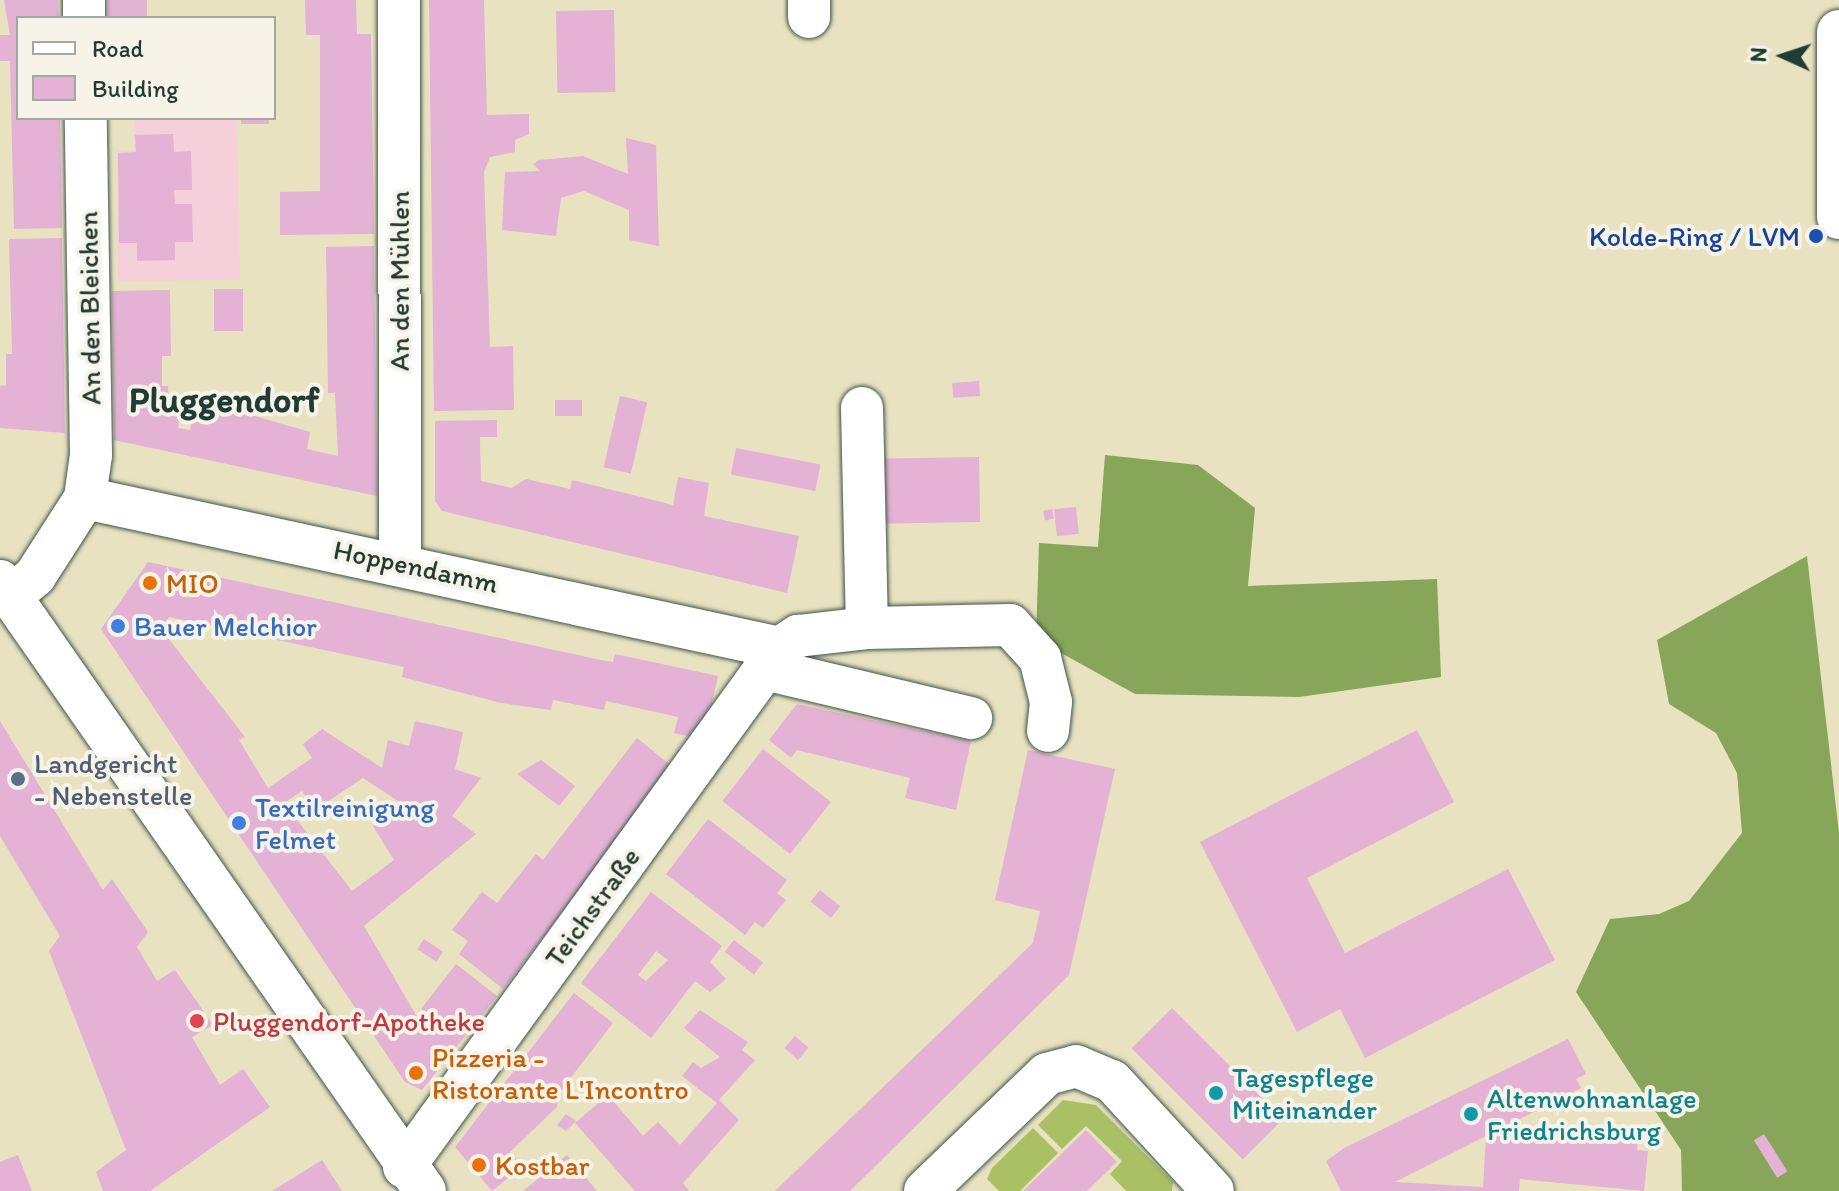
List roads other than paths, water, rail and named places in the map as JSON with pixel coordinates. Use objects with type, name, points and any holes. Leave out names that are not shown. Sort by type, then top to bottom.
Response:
[{"type":"main road","points":[[1839,32],[1839,217]]},
{"type":"street","name":"An den Mühlen","points":[[399,0],[400,561]]},
{"type":"street","name":"An den Bleichen","points":[[85,498],[91,455],[86,120]]},
{"type":"street","points":[[862,408],[867,628]]},
{"type":"street","name":"Hoppendamm","points":[[85,498],[400,561],[772,658],[971,718]]},
{"type":"street","points":[[85,498],[35,576],[5,589],[414,1179]]},
{"type":"street","points":[[772,658],[798,636],[867,628],[1010,625],[1040,658],[1050,693],[1048,731]]},
{"type":"street","name":"Teichstraße","points":[[414,1179],[772,658]]},
{"type":"street","points":[[925,1191],[1047,1074],[1076,1066],[1112,1081],[1213,1191]]},
{"type":"place","name":"Kolde-Ring / LVM","points":[[1816,236]]},
{"type":"place","name":"MIO","points":[[150,583]]},
{"type":"place","name":"Bauer Melchior","points":[[118,626]]},
{"type":"place","name":"Landgericht - Nebenstelle","points":[[18,779]]},
{"type":"place","name":"Textilreinigung Felmet","points":[[239,823]]},
{"type":"place","name":"Pluggendorf-Apotheke","points":[[197,1021]]},
{"type":"place","name":"Pizzeria - Ristorante L'Incontro","points":[[416,1073]]},
{"type":"place","name":"Tagespflege Miteinander","points":[[1216,1093]]},
{"type":"place","name":"Altenwohnanlage Friedrichsburg","points":[[1471,1114]]},
{"type":"place","name":"Kostbar","points":[[479,1165]]},
{"type":"district","name":"Pluggendorf","points":[[224,400]]}]
